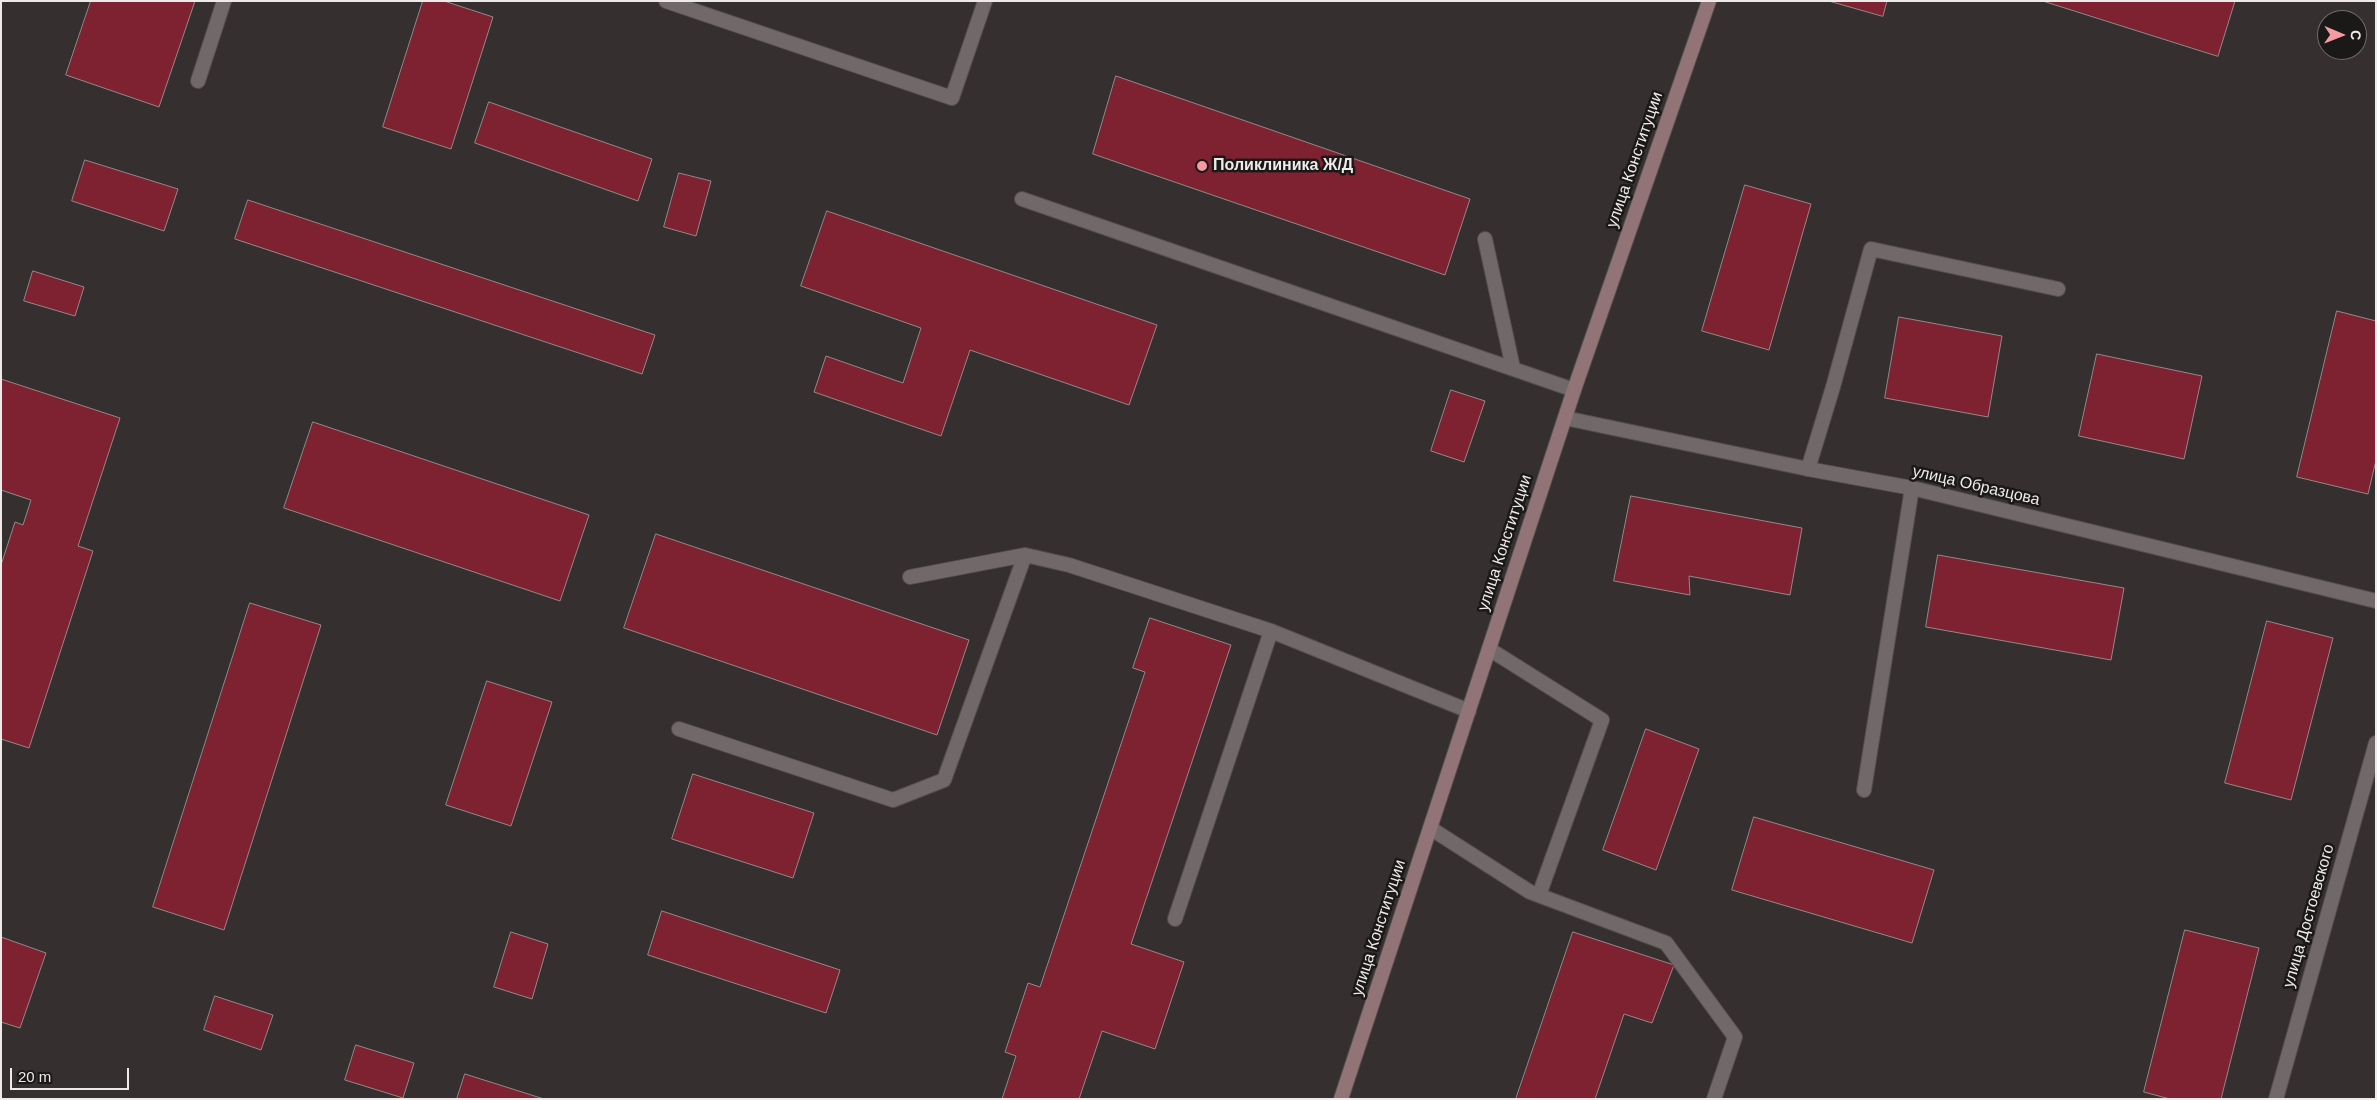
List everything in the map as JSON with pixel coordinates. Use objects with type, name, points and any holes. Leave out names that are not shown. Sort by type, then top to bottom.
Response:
[{"type":"main road","name":"улица Конституции","points":[[1341,1099],[1574,390],[1709,1]]},
{"type":"street","points":[[198,81],[224,1]]},
{"type":"street","points":[[666,1],[952,98],[985,1]]},
{"type":"street","points":[[1022,199],[1574,390]]},
{"type":"street","points":[[1486,240],[1513,368]]},
{"type":"street","points":[[1808,469],[1871,249],[2058,289]]},
{"type":"street","name":"улица Образцова","points":[[1565,418],[1808,469],[1912,488],[2376,601]]},
{"type":"street","points":[[1864,790],[1912,488]]},
{"type":"street","points":[[910,577],[1025,554],[1069,565],[1271,632],[1469,711]]},
{"type":"street","points":[[679,729],[893,800],[944,780],[1025,554]]},
{"type":"street","points":[[1175,919],[1271,632]]},
{"type":"street","points":[[1489,649],[1602,720],[1539,895]]},
{"type":"street","name":"улица Достоевского","points":[[2276,1099],[2376,743]]},
{"type":"street","points":[[1430,828],[1530,892],[1666,943],[1735,1037],[1714,1099]]},
{"type":"building","points":[[91,1],[195,1],[159,107],[66,75]]},
{"type":"building","points":[[423,1],[444,1],[493,17],[451,149],[383,127]]},
{"type":"building","points":[[1829,1],[1887,1],[1883,16]]},
{"type":"building","points":[[2043,1],[2235,1],[2218,56]]},
{"type":"building","points":[[1116,76],[1470,199],[1445,275],[1093,154]]},
{"type":"building","points":[[489,102],[652,159],[638,201],[475,143]]},
{"type":"building","points":[[85,160],[178,189],[164,231],[72,201]]},
{"type":"building","points":[[679,173],[711,181],[696,236],[664,227]]},
{"type":"building","points":[[1745,185],[1811,204],[1769,350],[1702,331]]},
{"type":"building","points":[[248,200],[655,335],[642,374],[235,239]]},
{"type":"building","points":[[827,211],[1157,325],[1129,405],[970,350],[941,436],[814,392],[826,356],[903,383],[921,328],[801,286]]},
{"type":"building","points":[[33,271],[84,287],[75,316],[24,301]]},
{"type":"building","points":[[2337,311],[2376,321],[2376,460],[2368,494],[2297,477]]},
{"type":"building","points":[[1899,317],[2002,336],[1988,417],[1885,398]]},
{"type":"building","points":[[2097,354],[2202,376],[2184,459],[2079,436]]},
{"type":"building","points":[[1,379],[120,418],[78,546],[93,551],[29,748],[1,739],[1,565],[15,522],[23,525],[31,500],[1,490]]},
{"type":"building","points":[[1451,390],[1485,401],[1464,462],[1431,451]]},
{"type":"building","points":[[313,422],[589,515],[560,601],[284,508]]},
{"type":"building","points":[[1631,496],[1802,528],[1790,595],[1689,576],[1690,595],[1614,581]]},
{"type":"building","points":[[656,534],[969,640],[937,735],[624,628]]},
{"type":"building","points":[[1938,555],[2124,588],[2111,660],[1926,627]]},
{"type":"building","points":[[250,603],[321,625],[224,930],[153,907]]},
{"type":"building","points":[[1150,618],[1231,645],[1131,944],[1184,962],[1155,1049],[1102,1031],[1079,1099],[1002,1099],[1016,1056],[1005,1052],[1028,983],[1040,987],[1145,672],[1133,668]]},
{"type":"building","points":[[2267,621],[2333,638],[2291,800],[2225,783]]},
{"type":"building","points":[[487,681],[552,702],[511,826],[446,805]]},
{"type":"building","points":[[1646,729],[1699,749],[1656,870],[1603,850]]},
{"type":"building","points":[[693,774],[814,813],[793,878],[672,839]]},
{"type":"building","points":[[1754,817],[1934,870],[1912,943],[1732,890]]},
{"type":"building","points":[[662,911],[840,970],[826,1013],[648,955]]},
{"type":"building","points":[[2185,930],[2259,948],[2221,1099],[2170,1099],[2144,1092]]},
{"type":"building","points":[[511,932],[548,944],[532,999],[494,987]]},
{"type":"building","points":[[1573,932],[1674,965],[1652,1023],[1624,1014],[1595,1099],[1516,1099]]},
{"type":"building","points":[[1,937],[46,953],[20,1028],[1,1022]]},
{"type":"building","points":[[215,996],[273,1015],[261,1050],[204,1030]]},
{"type":"building","points":[[356,1045],[414,1063],[403,1098],[345,1080]]},
{"type":"building","points":[[465,1074],[544,1099],[457,1099]]},
{"type":"place","name":"Поликлиника Ж/Д","points":[[1202,166]]}]
